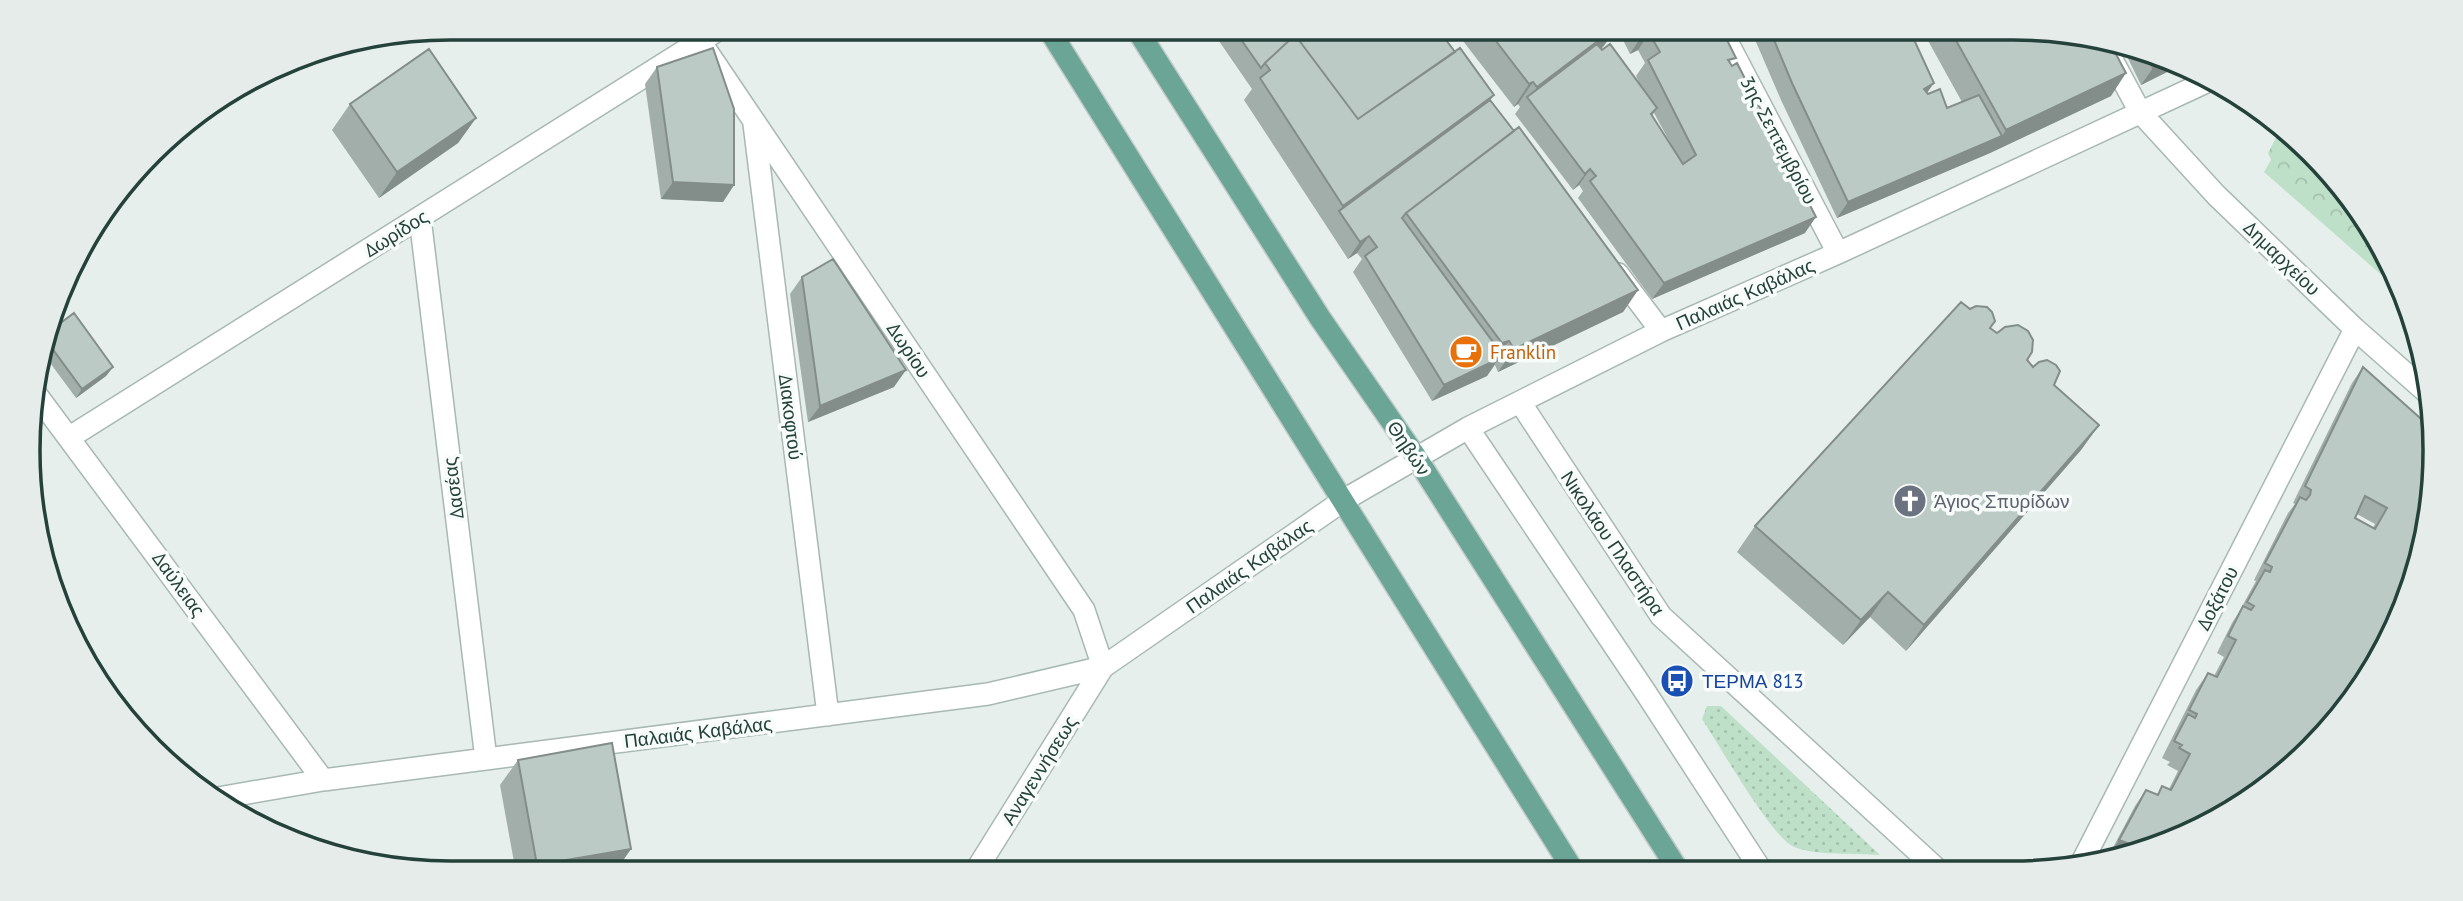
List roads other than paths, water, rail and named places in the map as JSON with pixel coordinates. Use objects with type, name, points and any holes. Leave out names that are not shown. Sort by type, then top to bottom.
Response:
[{"type":"main road","points":[[1056,40],[1567,861]]},
{"type":"main road","name":"Θηβών","points":[[1144,40],[1320,318],[1416,457],[1672,861]]},
{"type":"street","name":"3ης Σεπτεμβρίου","points":[[1726,40],[1838,253]]},
{"type":"street","name":"Δωρίου","points":[[700,41],[1084,610],[1103,667]]},
{"type":"street","name":"Δωρίδος","points":[[71,437],[700,41]]},
{"type":"street","name":"Δημαρχείου","points":[[2107,51],[2140,112],[2216,195],[2355,329],[2417,384]]},
{"type":"street","name":"Παλαιάς Καβάλας","points":[[229,796],[323,780],[988,694],[1103,667],[1344,500],[1468,428],[1661,331],[1838,253],[2199,85]]},
{"type":"street","name":"Διακοφτού","points":[[753,119],[828,715]]},
{"type":"street","name":"Δασέας","points":[[420,218],[486,759]]},
{"type":"street","points":[[1605,255],[1661,331]]},
{"type":"street","name":"Δοξάτου","points":[[2086,854],[2355,329]]},
{"type":"street","name":"Νικολάου Πλαστήρα","points":[[1520,402],[1661,615],[1928,861]]},
{"type":"street","name":"Δαύλειας","points":[[43,403],[323,780]]},
{"type":"street","points":[[1468,428],[1755,861]]},
{"type":"street","name":"Αναγεννήσεως","points":[[982,861],[1103,667]]},
{"type":"place","name":"Franklin","points":[[1466,352]]},
{"type":"place","name":"Άγιος Σπυρίδων","points":[[1910,501]]},
{"type":"place","name":"ΤΕΡΜΑ 813","points":[[1677,681]]}]
